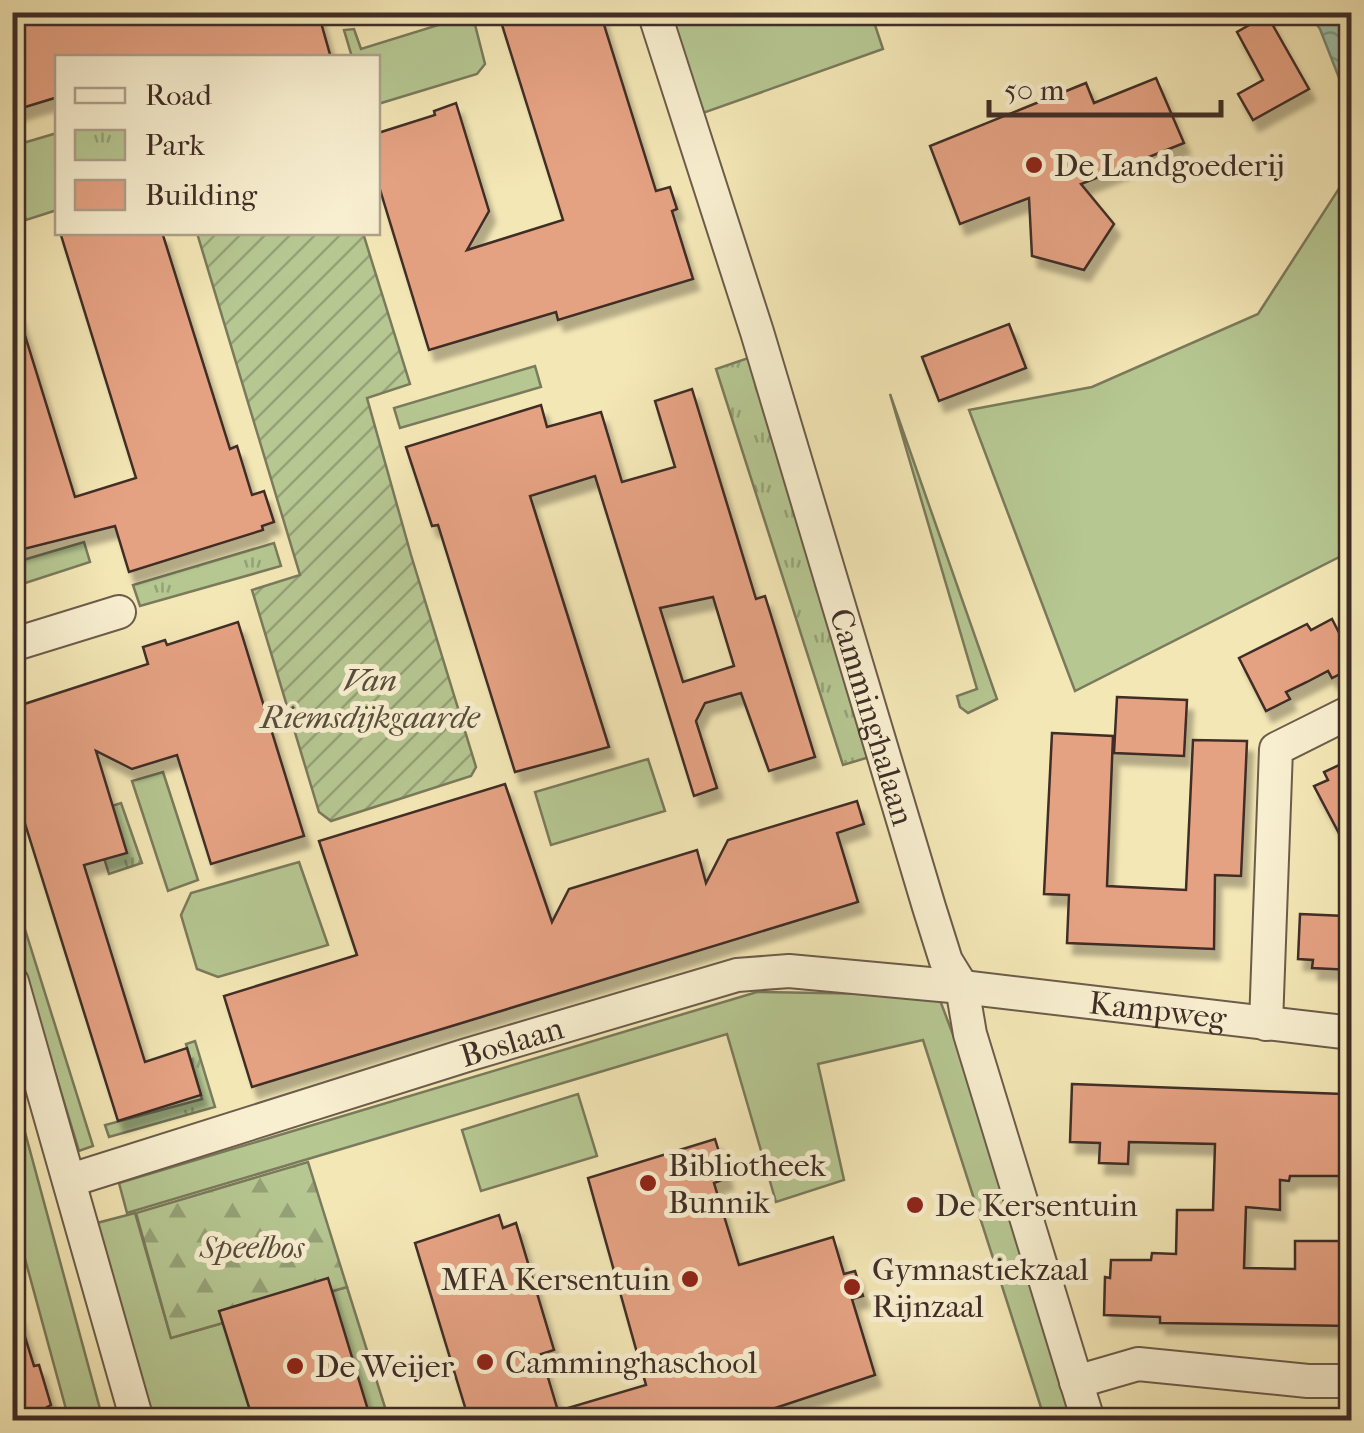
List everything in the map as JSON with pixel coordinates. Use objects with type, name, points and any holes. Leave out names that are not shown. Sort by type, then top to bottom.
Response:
[{"type":"street","name":"Camminghalaan","points":[[654,12],[756,332],[946,961],[962,986],[970,1034],[1088,1420]]},
{"type":"street","points":[[12,646],[119,612]]},
{"type":"street","points":[[1266,1024],[1276,749],[1352,711]]},
{"type":"street","name":"Boslaan","points":[[71,1180],[467,1054],[736,975],[788,971],[962,986]]},
{"type":"street","name":"Kampweg","points":[[962,986],[1352,1034]]},
{"type":"street","points":[[15,999],[71,1180],[137,1420]]},
{"type":"street","points":[[1076,1382],[1138,1364],[1308,1382],[1352,1381]]},
{"type":"green space","points":[[457,13],[472,13],[485,64],[477,74],[380,103],[380,55],[351,55],[344,30],[354,29],[361,49],[458,19]]},
{"type":"green space","points":[[671,13],[871,13],[883,49],[703,113]]},
{"type":"green space","points":[[55,134],[55,211],[26,220],[13,176],[13,146]]},
{"type":"green space","points":[[1351,170],[1351,551],[1075,691],[969,410],[1092,387],[1258,314]]},
{"type":"green space","name":"Van Riemsdijkgaarde","points":[[198,235],[364,235],[410,384],[367,398],[476,767],[471,776],[331,821],[319,812],[252,590],[300,575]]},
{"type":"green space","points":[[757,355],[883,753],[843,765],[716,369]]},
{"type":"green space","points":[[535,366],[541,387],[400,428],[394,408]]},
{"type":"green space","points":[[890,394],[997,699],[968,713],[960,707],[957,696],[977,689]]},
{"type":"green space","points":[[84,542],[90,562],[13,587],[13,563]]},
{"type":"green space","points":[[274,543],[281,566],[140,606],[133,585]]},
{"type":"green space","points":[[648,759],[665,811],[551,845],[535,792]]},
{"type":"green space","points":[[163,772],[198,880],[168,891],[132,781]]},
{"type":"green space","points":[[121,803],[142,863],[109,874],[90,813]]},
{"type":"green space","points":[[299,862],[328,945],[218,977],[197,969],[181,915],[191,893]]},
{"type":"green space","points":[[12,888],[93,1146],[79,1151],[13,935]]},
{"type":"green space","points":[[757,992],[938,995],[1074,1420],[1045,1420],[923,1040],[818,1064],[844,1180],[776,1202],[727,1034],[127,1213],[119,1183]]},
{"type":"green space","points":[[195,1041],[215,1107],[109,1137],[105,1125],[202,1099],[186,1044]]},
{"type":"green space","points":[[12,1088],[103,1420],[69,1420],[13,1215]]},
{"type":"green space","points":[[578,1094],[597,1156],[481,1191],[462,1130]]},
{"type":"green space","name":"Speelbos","points":[[308,1162],[347,1287],[171,1338],[136,1213]]},
{"type":"green space","points":[[135,1213],[171,1338],[347,1287],[389,1420],[147,1420],[97,1223]]},
{"type":"water","points":[[1309,13],[1351,13],[1351,84],[1343,88],[1320,29]]},
{"type":"building","points":[[12,12],[318,12],[330,55],[55,55],[55,98],[12,111]]},
{"type":"building","points":[[498,12],[600,12],[656,191],[670,187],[677,209],[672,211],[693,279],[558,320],[556,312],[429,350],[380,190],[380,132],[435,115],[434,111],[456,103],[489,211],[467,250],[563,220]]},
{"type":"building","points":[[1267,15],[1309,89],[1253,120],[1238,94],[1263,80],[1237,32]]},
{"type":"building","name":"De Landgoederij","points":[[1156,78],[1184,143],[1081,184],[1114,224],[1084,270],[1032,256],[1029,198],[960,224],[930,146],[1086,83],[1094,103]]},
{"type":"building","points":[[61,235],[163,235],[230,449],[237,446],[252,495],[264,491],[274,522],[262,526],[263,530],[129,572],[115,526],[12,552],[12,314],[18,313],[75,497],[136,478]]},
{"type":"building","points":[[1009,324],[1026,368],[939,401],[922,357]]},
{"type":"building","points":[[692,389],[756,599],[765,596],[815,757],[769,771],[741,693],[705,703],[696,721],[717,788],[694,796],[595,476],[530,496],[609,747],[515,772],[438,525],[432,526],[406,447],[541,405],[547,427],[601,412],[622,482],[675,467],[655,401]],"holes":[[[713,597],[734,666],[683,682],[660,608]]]},
{"type":"building","points":[[1332,619],[1352,658],[1352,668],[1332,678],[1328,671],[1286,692],[1290,699],[1266,711],[1239,658],[1307,624],[1311,630]]},
{"type":"building","points":[[238,622],[304,836],[211,864],[177,755],[132,769],[96,751],[127,853],[84,865],[145,1062],[187,1048],[201,1095],[118,1121],[12,782],[12,708],[148,664],[143,647],[165,640],[167,645]]},
{"type":"building","points":[[1117,697],[1187,700],[1184,756],[1114,753]]},
{"type":"building","points":[[1052,733],[1113,736],[1107,886],[1186,890],[1193,740],[1247,741],[1241,876],[1215,875],[1214,949],[1067,943],[1069,895],[1044,894]]},
{"type":"building","points":[[1352,759],[1352,858],[1314,786],[1328,780],[1324,772]]},
{"type":"building","points":[[505,784],[552,922],[569,889],[697,850],[706,883],[728,840],[857,801],[864,824],[837,833],[858,902],[252,1087],[224,996],[357,955],[319,841]]},
{"type":"building","points":[[1300,914],[1345,916],[1345,924],[1352,925],[1352,970],[1312,968],[1313,960],[1298,959]]},
{"type":"building","points":[[1072,1084],[1343,1094],[1342,1122],[1351,1122],[1350,1176],[1290,1176],[1289,1181],[1280,1180],[1280,1210],[1246,1207],[1244,1268],[1295,1269],[1295,1241],[1349,1241],[1352,1326],[1160,1323],[1160,1317],[1104,1315],[1105,1277],[1110,1278],[1111,1260],[1151,1260],[1152,1253],[1176,1254],[1177,1210],[1213,1210],[1215,1144],[1129,1142],[1128,1164],[1099,1163],[1100,1143],[1070,1142]]},
{"type":"building","name":"MFA Kersentuin","points":[[715,1139],[727,1178],[714,1183],[739,1265],[833,1237],[844,1274],[855,1271],[863,1296],[852,1299],[875,1375],[739,1420],[469,1420],[415,1243],[499,1215],[503,1228],[516,1223],[554,1350],[541,1354],[558,1411],[646,1385],[588,1178]]},
{"type":"building","name":"De Weijer","points":[[328,1278],[371,1420],[253,1420],[219,1311]]},
{"type":"building","points":[[18,1314],[34,1366],[39,1365],[52,1420],[12,1420],[12,1315]]},
{"type":"place","name":"De Landgoederij","points":[[1034,165]]},
{"type":"place","name":"Bibliotheek Bunnik","points":[[648,1183]]},
{"type":"place","name":"De Kersentuin","points":[[915,1205]]},
{"type":"place","name":"MFA Kersentuin","points":[[690,1279]]},
{"type":"place","name":"Gymnastiekzaal Rijnzaal","points":[[852,1287]]},
{"type":"place","name":"Camminghaschool","points":[[485,1362]]},
{"type":"place","name":"De Weijer","points":[[295,1366]]}]
